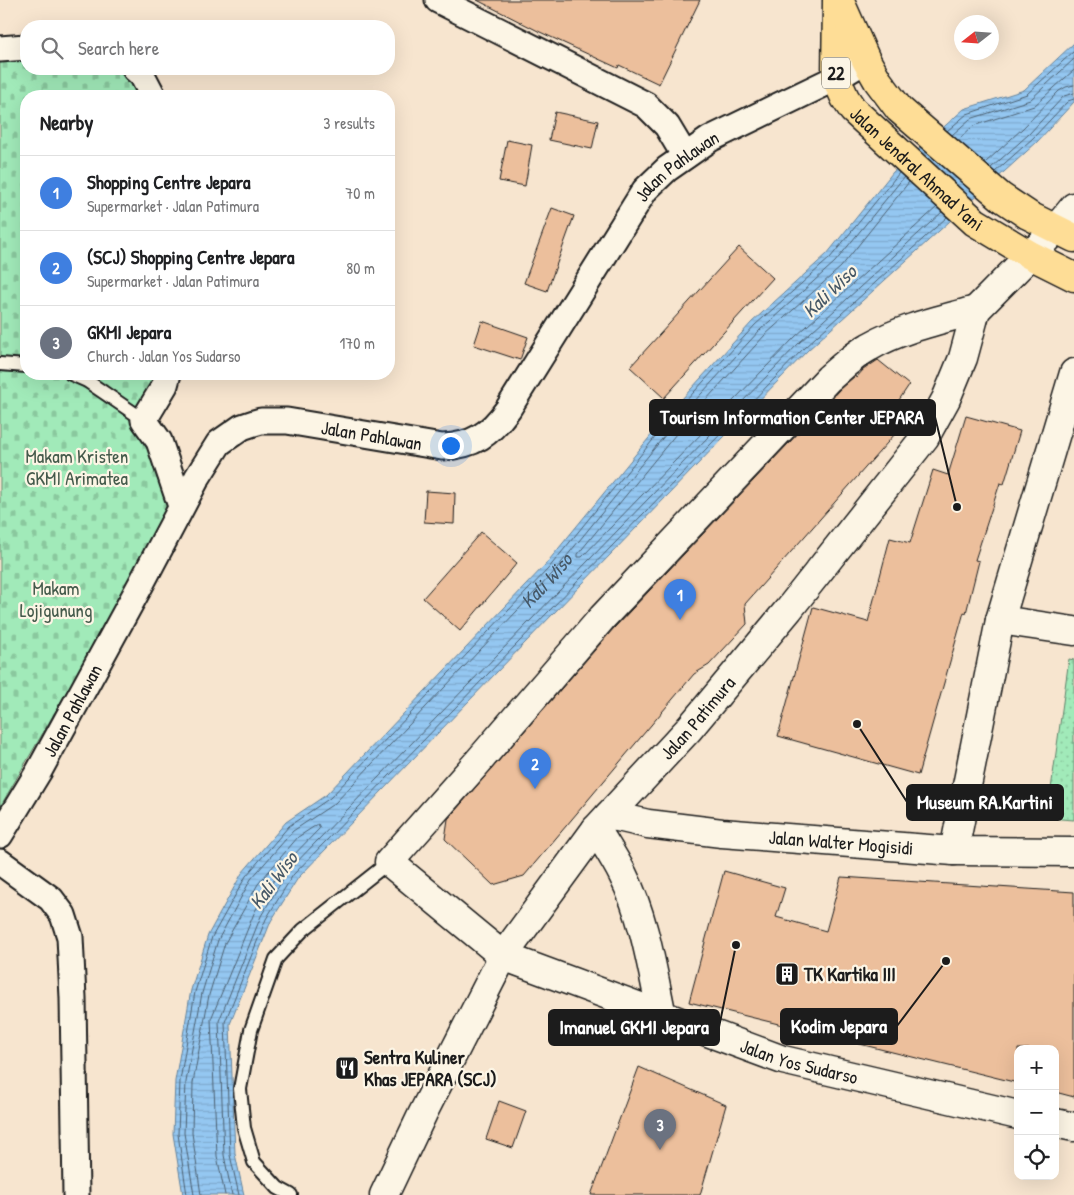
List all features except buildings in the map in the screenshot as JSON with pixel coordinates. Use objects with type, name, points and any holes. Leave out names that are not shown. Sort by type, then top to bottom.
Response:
[{"type":"highway","name":"Jalan Jendral Ahmad Yani","points":[[838,0],[866,60],[878,81],[899,109],[1000,197],[1065,234]]},
{"type":"highway","name":"Jalan Jendral Ahmad Yani","points":[[838,0],[836,78],[845,98],[854,110],[975,222],[1030,255]]},
{"type":"highway","name":"22","points":[[1030,255],[1074,277]]},
{"type":"street","points":[[438,0],[646,105],[667,126],[685,156]]},
{"type":"street","points":[[0,49],[20,48]]},
{"type":"street","name":"Jalan Pahlawan","points":[[0,835],[39,771],[141,584],[181,506],[219,443],[242,427],[261,421],[287,421],[442,447],[456,447],[481,437],[495,427],[508,409],[645,190],[667,169],[710,139],[836,78],[866,60]]},
{"type":"street","points":[[142,75],[150,90]]},
{"type":"street","name":"Jalan Patimura","points":[[384,1195],[423,1113],[503,956],[602,822],[688,730],[776,624],[925,437],[946,399],[963,358],[976,310],[1030,255],[1065,234],[1074,207]]},
{"type":"street","points":[[389,862],[608,611],[829,378],[869,346],[909,328],[976,310]]},
{"type":"street","points":[[954,851],[1000,620],[1074,373]]},
{"type":"street","points":[[166,380],[144,420],[159,441],[181,506]]},
{"type":"street","points":[[1000,620],[1074,631]]},
{"type":"street","points":[[602,822],[633,900],[644,935],[662,1016]]},
{"type":"street","name":"Jalan Walter Mogisidi","points":[[602,822],[648,824],[722,833],[954,851],[1074,852]]},
{"type":"street","points":[[0,862],[51,899],[63,915],[70,937],[73,998],[76,1195]]},
{"type":"street","name":"Jalan Yos Sudarso","points":[[389,862],[503,956],[783,1060],[1014,1113]]},
{"type":"street","points":[[1059,1124],[1074,1127]]},
{"type":"lane","points":[[0,364],[20,366]]},
{"type":"lane","points":[[85,380],[144,420]]},
{"type":"lane","points":[[291,1195],[278,1188],[254,1162],[244,1128],[240,1090],[251,1030],[276,959],[304,930],[389,862]]},
{"type":"green space","points":[[20,51],[20,75],[135,75],[147,90],[20,90],[20,380],[162,380],[141,423],[175,505],[0,807],[0,52]]},
{"type":"green space","points":[[1069,659],[1074,660],[1074,820],[1047,818]]},
{"type":"water","name":"Kali Wiso","points":[[1074,43],[1074,102],[1037,142],[808,350],[298,878],[271,921],[230,1024],[235,1154],[244,1195],[183,1195],[173,1134],[175,1081],[191,990],[208,935],[242,873],[286,822],[326,795],[545,565],[671,411],[752,322],[827,254],[893,172],[964,109],[1024,90]]},
{"type":"place","name":"Tourism Information Center JEPARA","points":[[957,507]]},
{"type":"place","name":"Shopping Centre Jepara","points":[[680,620]]},
{"type":"place","name":"Museum RA.Kartini","points":[[857,724]]},
{"type":"place","name":"(SCJ) Shopping Centre Jepara","points":[[535,789]]},
{"type":"place","name":"Imanuel GKMI Jepara","points":[[736,945]]},
{"type":"place","name":"Kodim Jepara","points":[[946,961]]},
{"type":"place","name":"TK Kartika III","points":[[787,974]]},
{"type":"place","name":"Sentra Kuliner Khas JEPARA (SCJ)","points":[[347,1068]]},
{"type":"place","name":"GKMI Jepara","points":[[660,1150]]},
{"type":"park label","name":"Makam Kristen GKMI Arimatea","points":[[77,467]]},
{"type":"park label","name":"Makam Lojigunung","points":[[56,599]]}]
